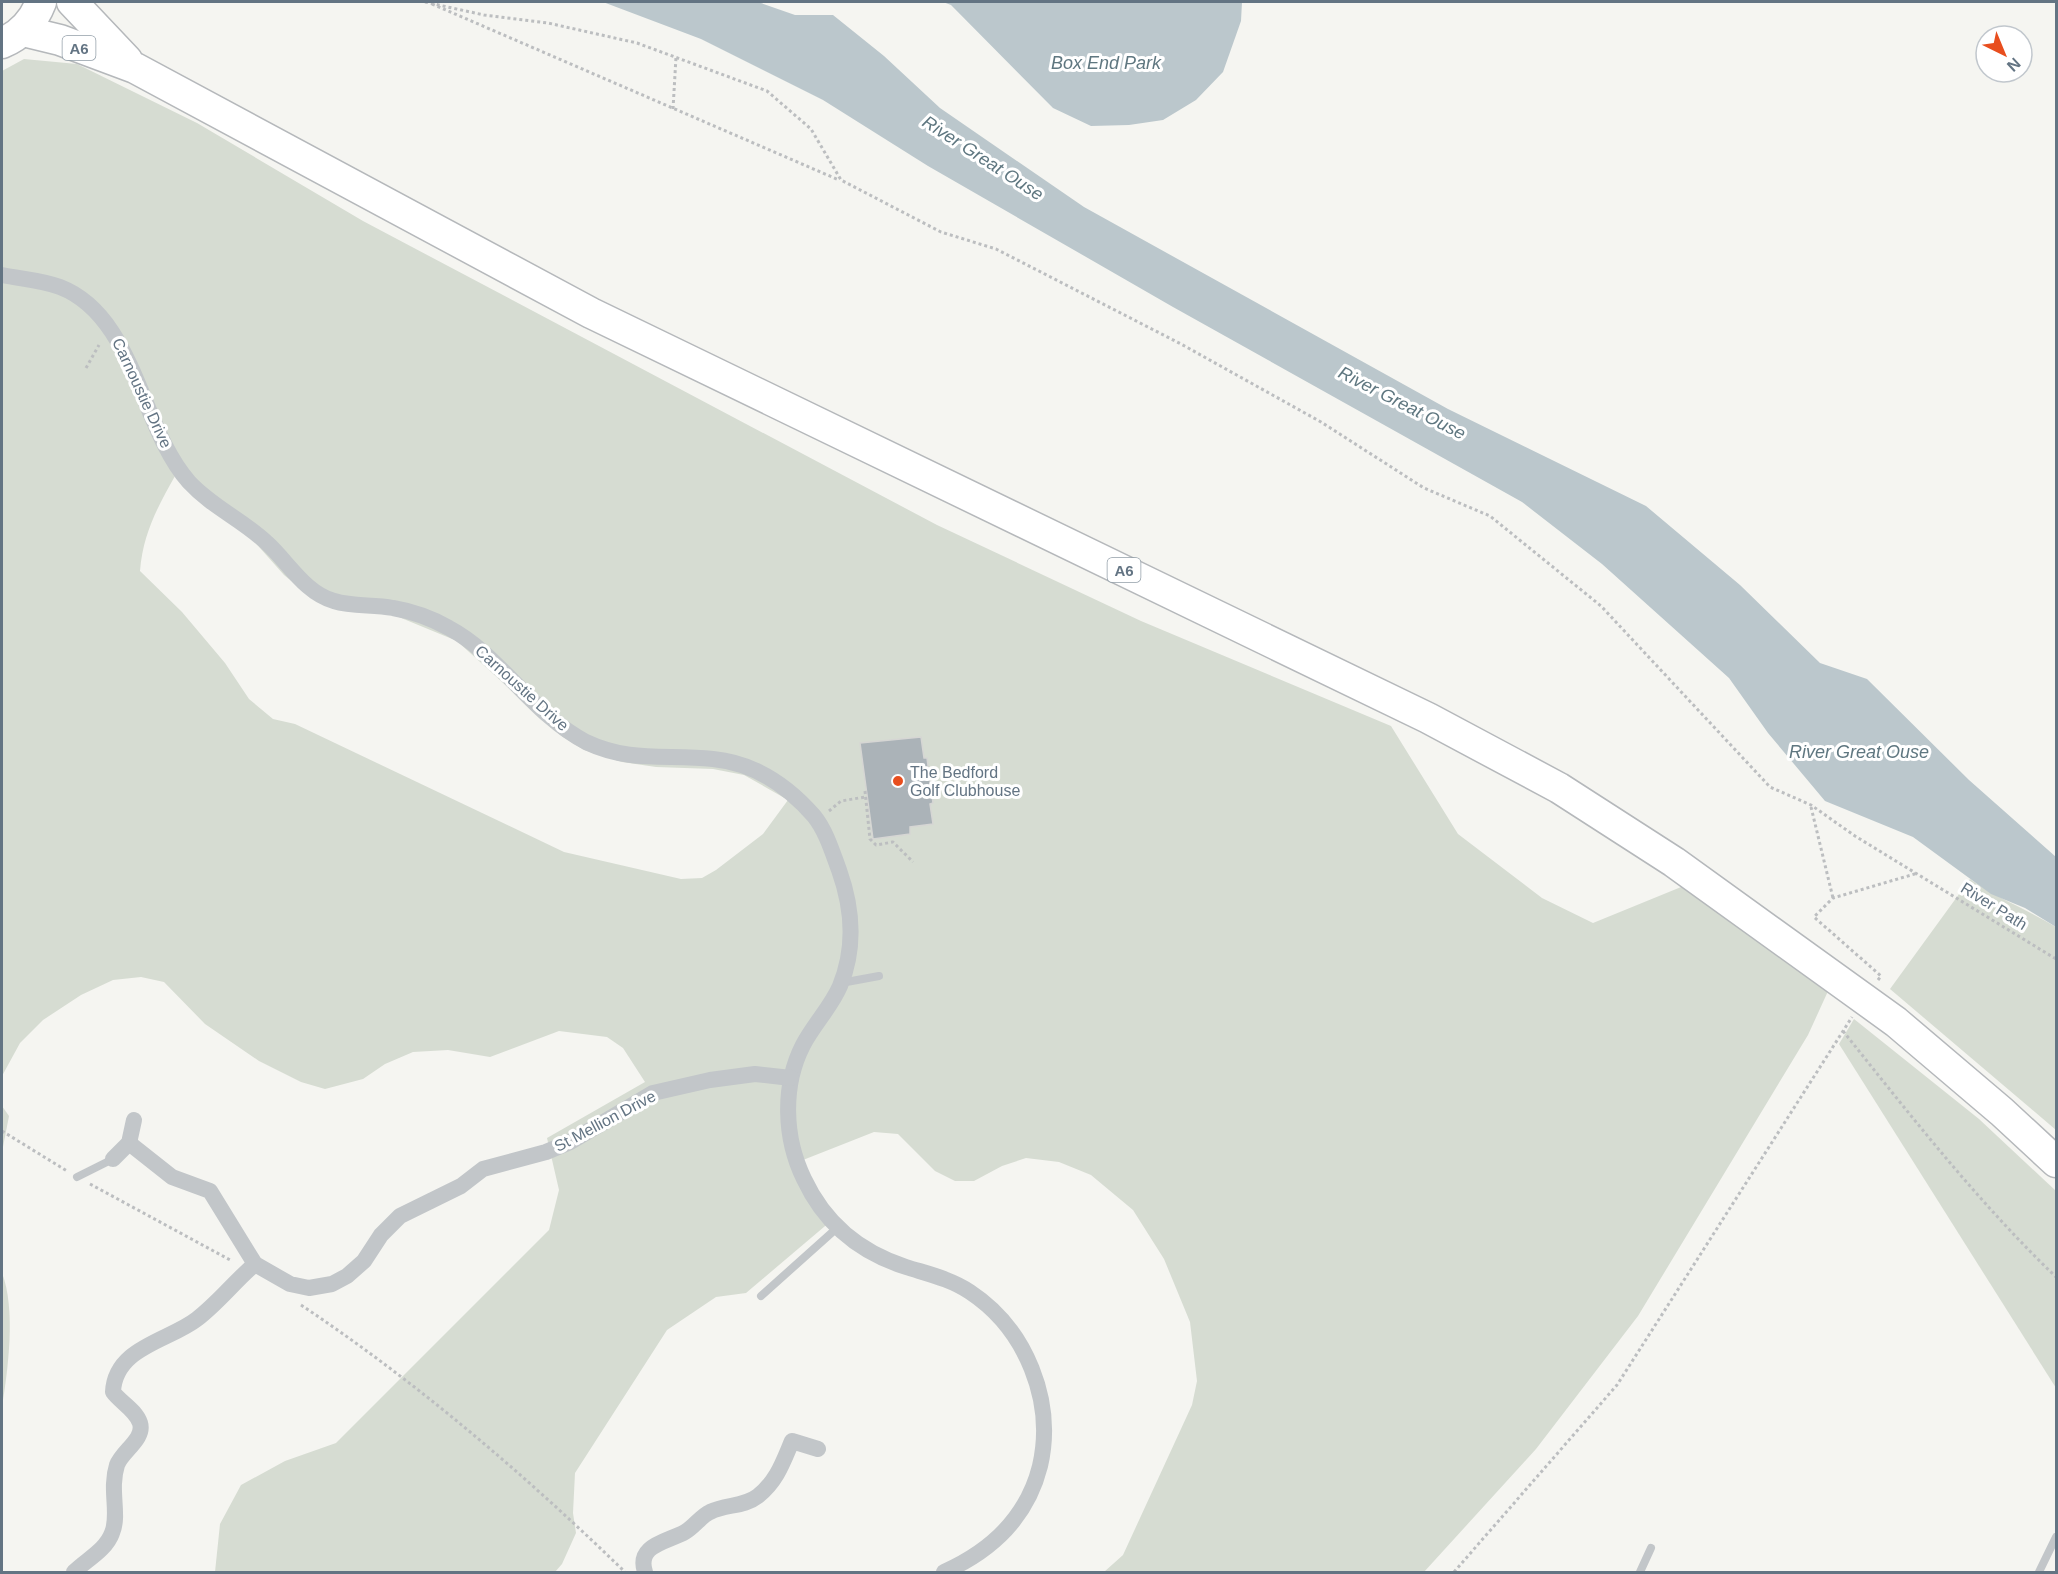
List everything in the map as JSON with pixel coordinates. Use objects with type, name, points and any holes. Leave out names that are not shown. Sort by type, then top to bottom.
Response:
[{"type":"highway","points":[[12,37],[37,13],[41,2]]},
{"type":"highway","name":"A6","points":[[72,2],[89,23],[135,68]]},
{"type":"highway","name":"A6","points":[[12,37],[60,40],[135,68],[591,313],[1428,718],[1549,783],[1674,862],[1864,997],[2002,1112],[2056,1162]]},
{"type":"street","name":"Carnoustie Drive","points":[[2,275],[65,289],[93,309],[112,332],[169,452],[188,481],[215,505],[267,543],[306,585],[328,600],[356,606],[392,608],[449,628],[476,646],[517,688],[561,726],[587,742],[616,753],[645,759],[715,759],[751,767],[774,779],[819,821],[831,847],[850,908],[851,940],[841,983],[802,1047],[791,1078],[787,1102],[789,1134],[798,1164],[818,1206],[837,1228],[856,1244],[878,1257],[945,1279],[970,1292],[1005,1324],[1023,1349],[1036,1379],[1043,1406],[1044,1433],[1041,1462],[1032,1491],[1019,1516],[999,1538],[977,1555],[944,1572]]},
{"type":"street","name":"St Mellion Drive","points":[[129,1143],[172,1177],[210,1191],[251,1267],[290,1284],[309,1288],[332,1284],[348,1276],[364,1261],[381,1235],[400,1216],[461,1186],[483,1169],[546,1152],[570,1142],[653,1093],[710,1080],[755,1074],[791,1078]]},
{"type":"street","points":[[113,1159],[129,1143],[134,1120]]},
{"type":"street","points":[[74,1572],[104,1546],[112,1533],[116,1519],[113,1479],[119,1459],[140,1433],[140,1423],[134,1414],[112,1392],[113,1382],[124,1365],[142,1347],[197,1320],[251,1267]]},
{"type":"street","points":[[645,1572],[642,1564],[648,1550],[657,1543],[686,1532],[708,1512],[741,1505],[756,1498],[772,1485],[792,1441],[818,1449]]},
{"type":"lane","points":[[841,983],[879,976]]},
{"type":"lane","points":[[76,1177],[113,1159]]},
{"type":"lane","points":[[761,1296],[837,1228]]},
{"type":"lane","points":[[2039,1572],[2056,1537]]},
{"type":"lane","points":[[1640,1572],[1651,1548]]},
{"type":"path","points":[[425,2],[483,15],[548,22],[637,43],[767,91],[811,129],[840,180]]},
{"type":"path","name":"River Path","points":[[425,2],[840,180],[941,232],[996,249],[1181,344],[1321,422],[1424,488],[1490,516],[1600,606],[1770,787],[1811,805],[2056,959]]},
{"type":"path","points":[[673,109],[676,57]]},
{"type":"path","points":[[865,792],[870,839],[876,845],[893,842],[913,862]]},
{"type":"path","points":[[819,821],[841,801],[865,797]]},
{"type":"path","points":[[1811,805],[1833,898]]},
{"type":"path","points":[[1454,1572],[1617,1385],[1864,997],[1881,975],[1814,917],[1833,898],[1918,873]]},
{"type":"path","points":[[1843,1031],[1958,1174],[2056,1277]]},
{"type":"path","points":[[2,1131],[76,1177],[251,1267]]},
{"type":"path","points":[[297,1302],[425,1393],[573,1522],[626,1572]]},
{"type":"shaded area","points":[[24,59],[77,64],[197,123],[363,221],[937,525],[1141,621],[1391,726],[1458,834],[1542,898],[1593,923],[1686,885],[1829,989],[1808,1035],[1638,1316],[1536,1449],[1424,1572],[1104,1572],[1123,1555],[1192,1405],[1197,1381],[1190,1322],[1164,1259],[1133,1210],[1091,1175],[1059,1162],[1026,1158],[1002,1166],[974,1181],[955,1181],[935,1171],[898,1134],[874,1132],[803,1160],[831,1221],[746,1293],[716,1297],[667,1330],[575,1473],[573,1513],[576,1533],[562,1564],[555,1572],[215,1572],[220,1524],[241,1485],[285,1461],[336,1443],[549,1230],[559,1190],[547,1138],[645,1082],[623,1048],[607,1037],[559,1031],[490,1057],[448,1050],[413,1052],[385,1064],[363,1079],[325,1089],[301,1082],[259,1061],[205,1024],[164,982],[141,977],[113,980],[81,995],[43,1020],[20,1043],[2,1076],[2,71]],"holes":[[[175,476],[253,540],[284,575],[313,599],[338,609],[394,615],[457,641],[560,735],[584,750],[622,762],[656,767],[713,769],[744,775],[788,800],[763,834],[716,870],[702,878],[681,879],[564,852],[295,724],[273,719],[249,699],[225,663],[182,612],[140,571],[144,545],[152,522]]]},
{"type":"shaded area","points":[[1970,879],[2056,927],[2056,1130],[1890,989]]},
{"type":"shaded area","points":[[1854,1019],[1979,1119],[2056,1191],[2056,1388],[1839,1044]]},
{"type":"shaded area","points":[[2,1106],[9,1116],[2,1152]]},
{"type":"shaded area","points":[[2,1273],[9,1304],[10,1339],[2,1406]]},
{"type":"water","name":"River Great Ouse","points":[[603,2],[758,2],[795,15],[833,15],[884,56],[940,108],[1084,207],[1448,409],[1646,506],[1740,585],[1820,663],[1867,679],[1969,780],[2056,857],[2056,927],[2025,908],[1991,894],[1913,837],[1825,801],[1768,733],[1729,678],[1602,564],[1522,502],[1173,307],[928,166],[823,100],[701,39]]},
{"type":"water","name":"Box End Park","points":[[943,2],[1242,2],[1241,21],[1223,72],[1196,100],[1163,120],[1129,125],[1091,126],[1053,108],[951,5]]},
{"type":"building","name":"The Bedford Golf Clubhouse","points":[[921,737],[924,758],[927,758],[933,803],[930,804],[933,824],[910,827],[910,834],[873,839],[860,743]]},
{"type":"place","name":"The Bedford Golf Clubhouse","points":[[898,781]]}]
